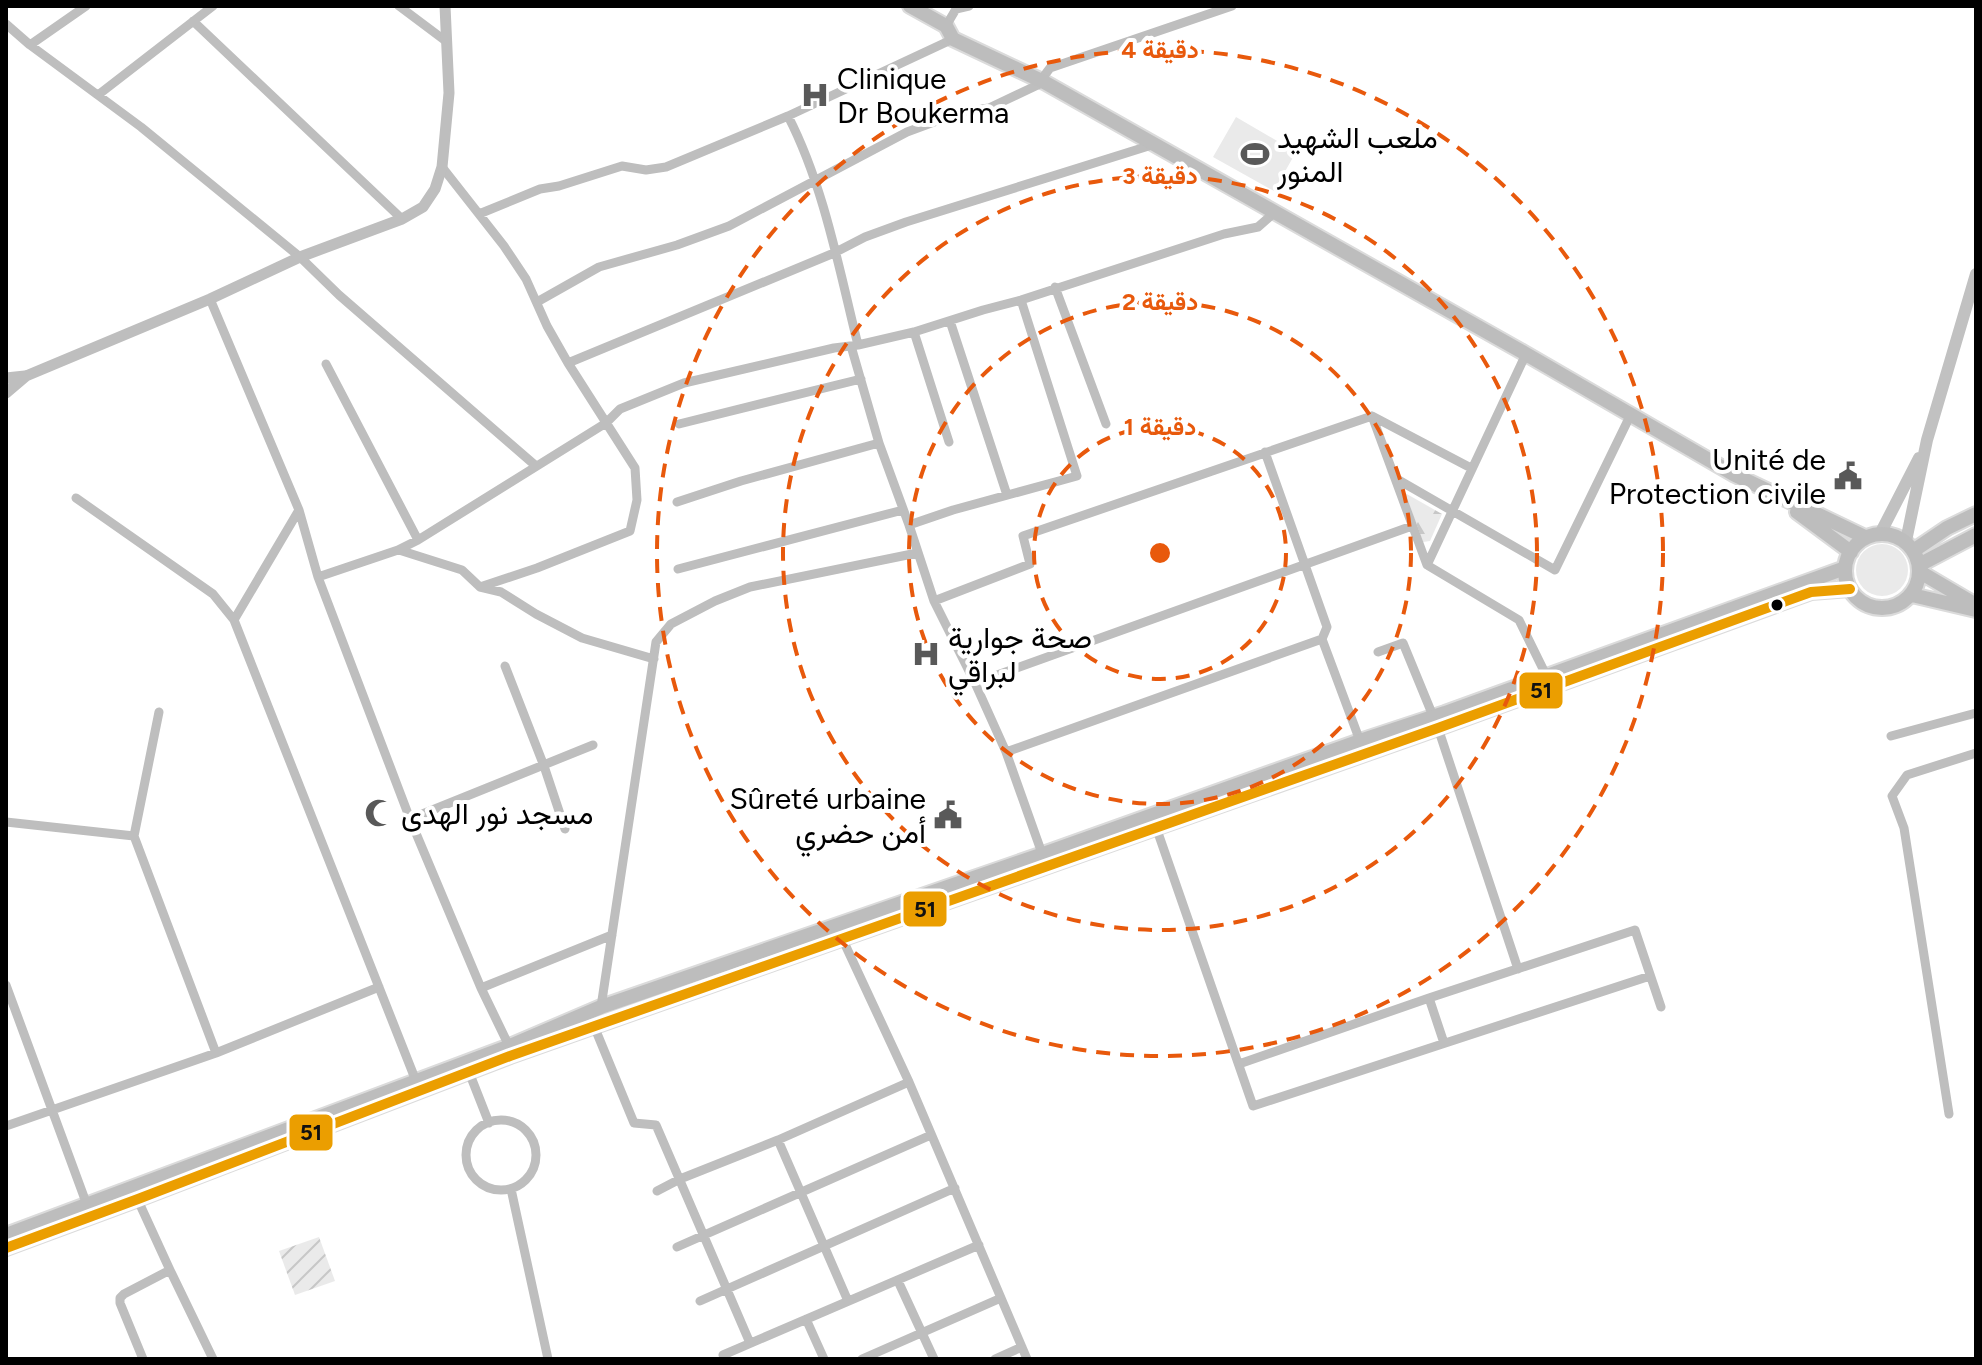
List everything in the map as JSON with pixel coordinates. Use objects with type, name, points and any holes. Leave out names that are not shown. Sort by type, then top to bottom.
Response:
[{"type":"main road","points":[[910,6],[949,33],[1155,144],[1735,475],[1865,537]]},
{"type":"main road","points":[[1976,274],[1927,440],[1914,557],[1917,586],[1912,595],[1901,603],[1878,608],[1857,598],[1850,589],[1845,568],[1851,552],[1865,537],[1881,532],[1895,535],[1914,557],[1976,608]]},
{"type":"main road","points":[[1881,532],[1927,440]]},
{"type":"main road","points":[[1774,495],[1851,552]]},
{"type":"main road","points":[[1914,557],[1947,528],[1976,514]]},
{"type":"main road","points":[[1914,557],[1976,535]]},
{"type":"main road","points":[[6,1248],[416,1081],[594,1026],[842,938],[1360,741],[1435,722],[1546,675],[1845,568]]},
{"type":"main road","points":[[6,1235],[87,1205],[135,1193],[469,1072],[601,1007],[1044,860],[1156,827],[1435,722],[1811,592],[1850,589]]},
{"type":"main road","points":[[1912,595],[1976,608]]},
{"type":"street","points":[[30,45],[86,6]]},
{"type":"street","points":[[98,95],[213,6]]},
{"type":"street","points":[[399,6],[447,42]]},
{"type":"street","points":[[6,378],[26,376],[210,299],[300,257],[402,219],[423,207],[435,189],[442,167],[449,93],[445,6]]},
{"type":"street","points":[[479,214],[540,189],[622,166],[646,170],[666,167],[788,116],[949,33],[956,9],[969,6]]},
{"type":"street","points":[[537,302],[599,267],[677,245],[729,226],[907,132],[961,112],[989,108],[1042,81],[1050,68],[1232,6]]},
{"type":"street","points":[[193,21],[402,219]]},
{"type":"street","points":[[6,24],[141,127],[300,257],[339,295],[536,466]]},
{"type":"street","points":[[788,116],[820,195],[861,379],[879,443],[934,601],[1006,752],[1044,860]]},
{"type":"street","points":[[568,363],[834,253],[865,237],[1155,144]]},
{"type":"street","points":[[442,167],[526,279],[568,363],[635,468],[637,500],[630,531],[480,587]]},
{"type":"street","points":[[318,577],[398,550],[418,540],[606,423],[620,409],[684,383],[914,332],[1055,287],[1094,278],[1224,234],[1258,227],[1274,213]]},
{"type":"street","points":[[1055,287],[1106,424]]},
{"type":"street","points":[[210,299],[299,510],[318,577],[410,819],[510,1051]]},
{"type":"street","points":[[909,525],[1077,476],[1021,300]]},
{"type":"street","points":[[950,321],[1007,495]]},
{"type":"street","points":[[914,332],[949,442]]},
{"type":"street","points":[[1427,565],[1526,354]]},
{"type":"street","points":[[326,364],[418,540]]},
{"type":"street","points":[[6,393],[26,376]]},
{"type":"street","points":[[679,424],[861,379]]},
{"type":"street","points":[[1395,478],[1555,570],[1631,414]]},
{"type":"street","points":[[934,601],[1030,564],[1023,536],[1372,416],[1471,468]]},
{"type":"street","points":[[1372,416],[1427,565],[1519,620],[1546,675]]},
{"type":"street","points":[[677,502],[879,443]]},
{"type":"street","points":[[1265,452],[1327,627],[1322,639],[1360,741]]},
{"type":"street","points":[[76,498],[213,594],[234,620],[416,1081]]},
{"type":"street","points":[[234,620],[299,510]]},
{"type":"street","points":[[678,569],[903,510]]},
{"type":"street","points":[[975,683],[1412,526]]},
{"type":"street","points":[[398,550],[462,570],[480,587],[501,592],[582,638],[654,659]]},
{"type":"street","points":[[601,1007],[656,642],[671,624],[750,587],[917,553]]},
{"type":"street","points":[[1006,752],[1322,639]]},
{"type":"street","points":[[1378,652],[1403,643],[1435,722],[1518,969]]},
{"type":"street","points":[[505,666],[565,829]]},
{"type":"street","points":[[159,712],[134,836],[216,1053]]},
{"type":"street","points":[[1891,736],[1976,713]]},
{"type":"street","points":[[410,819],[593,745]]},
{"type":"street","points":[[1949,1114],[1904,828],[1892,796],[1907,775],[1976,753]]},
{"type":"street","points":[[6,822],[134,836]]},
{"type":"street","points":[[1156,827],[1253,1106],[1650,976]]},
{"type":"street","points":[[1239,1064],[1635,930],[1661,1007]]},
{"type":"street","points":[[481,988],[612,935]]},
{"type":"street","points":[[842,938],[909,1082],[1027,1359]]},
{"type":"street","points":[[6,985],[87,1205]]},
{"type":"street","points":[[6,1126],[216,1053],[379,987]]},
{"type":"street","points":[[1429,998],[1444,1043]]},
{"type":"street","points":[[594,1026],[634,1123],[656,1125],[750,1343]]},
{"type":"street","points":[[469,1072],[489,1123]]},
{"type":"street","points":[[657,1191],[909,1082]]},
{"type":"street","points":[[502,1120],[525,1129],[536,1151],[530,1175],[522,1184],[511,1189],[503,1191],[480,1184],[467,1163],[471,1138],[479,1128],[489,1123],[502,1120]]},
{"type":"street","points":[[677,1247],[931,1135]]},
{"type":"street","points":[[778,1140],[848,1301]]},
{"type":"street","points":[[700,1301],[955,1188]]},
{"type":"street","points":[[511,1189],[548,1359]]},
{"type":"street","points":[[135,1193],[213,1359]]},
{"type":"street","points":[[723,1355],[979,1245]]},
{"type":"street","points":[[143,1359],[120,1298],[170,1270]]},
{"type":"street","points":[[898,1281],[934,1359]]},
{"type":"street","points":[[862,1359],[1001,1298]]},
{"type":"street","points":[[806,1319],[824,1359]]},
{"type":"street","points":[[995,1359],[1022,1347]]},
{"type":"green space","name":"ملعب الشهيد المنور","points":[[1236,117],[1296,152],[1274,191],[1213,157]]},
{"type":"green space","points":[[1405,493],[1442,514],[1430,541],[1423,542]]},
{"type":"green space","points":[[1882,544],[1901,551],[1908,570],[1901,589],[1882,596],[1863,589],[1856,570],[1863,551]]},
{"type":"green space","points":[[319,1237],[335,1281],[295,1295],[279,1251]]},
{"type":"transit line","name":"51","points":[[6,1248],[510,1056],[1438,728],[1811,592],[1850,589]]},
{"type":"place","name":"Clinique Dr Boukerma","points":[[815,95]]},
{"type":"place","name":"ملعب الشهيد المنور","points":[[1255,154]]},
{"type":"place","name":"Unité de Protection civile","points":[[1848,476]]},
{"type":"place","name":"صحة جوارية لبراقي","points":[[926,654]]},
{"type":"place","name":"مسجد نور الهدى","points":[[379,813]]},
{"type":"place","name":"Sûreté urbaine أمن حضري","points":[[948,815]]}]
